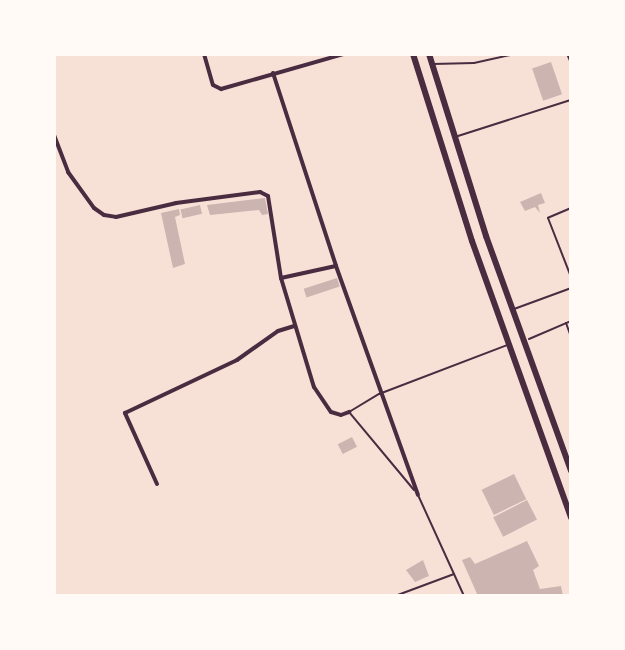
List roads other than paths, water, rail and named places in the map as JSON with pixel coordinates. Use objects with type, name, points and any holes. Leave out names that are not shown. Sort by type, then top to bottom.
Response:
[{"type":"main road","points":[[413,54],[429,115],[571,518]]},
{"type":"main road","points":[[429,54],[453,138],[571,471]]},
{"type":"street","points":[[204,54],[217,88],[344,54]]},
{"type":"street","points":[[273,73],[379,394],[418,495]]},
{"type":"street","points":[[54,135],[72,179],[104,215],[116,217],[176,203],[265,193],[270,198],[281,278],[314,387],[325,408],[336,415],[349,412]]},
{"type":"street","points":[[281,278],[336,266]]},
{"type":"street","points":[[157,484],[125,413],[237,360],[278,331],[294,326]]},
{"type":"lane","points":[[432,64],[474,63],[515,54]]},
{"type":"lane","points":[[568,56],[571,63]]},
{"type":"lane","points":[[453,138],[571,100]]},
{"type":"lane","points":[[571,208],[548,218],[571,277]]},
{"type":"lane","points":[[513,310],[571,288]]},
{"type":"lane","points":[[464,596],[418,495],[349,412],[379,394],[508,344]]},
{"type":"lane","points":[[395,596],[454,574]]}]
